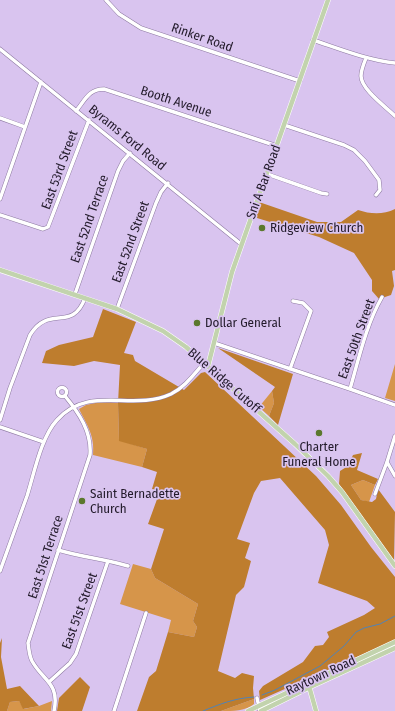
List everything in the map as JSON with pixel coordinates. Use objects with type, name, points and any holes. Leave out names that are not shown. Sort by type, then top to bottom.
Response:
[{"type":"main road","name":"Sni A Bar Road","points":[[206,365],[214,343],[229,283],[242,244],[328,0]]},
{"type":"main road","name":"Blue Ridge Cutoff","points":[[0,270],[117,309],[163,331],[186,347],[328,476],[342,492],[395,566]]},
{"type":"main road","name":"Raytown Road","points":[[248,711],[260,709],[395,642]]},
{"type":"main road","name":"Raytown Road","points":[[309,684],[395,648]]},
{"type":"main road","points":[[309,684],[316,711]]},
{"type":"street","name":"Rinker Road","points":[[106,0],[119,14],[141,28],[300,81]]},
{"type":"street","points":[[314,40],[366,58],[382,62],[395,63]]},
{"type":"street","name":"Byrams Ford Road","points":[[0,49],[242,244]]},
{"type":"street","points":[[366,58],[361,76],[362,82],[366,88],[395,116]]},
{"type":"street","points":[[0,199],[41,82]]},
{"type":"street","name":"Booth Avenue","points":[[76,110],[90,92],[97,89],[104,89],[277,146]]},
{"type":"street","points":[[0,118],[26,127]]},
{"type":"street","name":"East 53rd Street","points":[[0,215],[43,229],[48,227],[89,120]]},
{"type":"street","points":[[284,125],[344,145],[354,150],[365,161],[379,180],[380,190],[376,195]]},
{"type":"street","name":"East 52nd Terrace","points":[[75,294],[118,170],[130,153]]},
{"type":"street","points":[[267,174],[327,194]]},
{"type":"street","name":"East 52nd Street","points":[[117,309],[156,203],[161,192],[168,183]]},
{"type":"street","name":"East 50th Street","points":[[350,388],[370,323],[382,297]]},
{"type":"street","points":[[0,420],[10,388],[30,335],[34,329],[37,325],[47,320],[66,318],[74,314],[78,311],[84,298]]},
{"type":"street","points":[[290,369],[311,311],[303,303],[293,301]]},
{"type":"street","points":[[214,343],[350,388],[395,405]]},
{"type":"street","name":"Sni A Bar Road","points":[[74,407],[86,402],[99,400],[139,401],[161,398],[183,387],[206,365]]},
{"type":"street","points":[[0,571],[27,496],[44,442],[56,421],[64,413],[74,407],[65,396]]},
{"type":"street","name":"East 51st Terrace","points":[[54,711],[54,690],[32,660],[28,643],[90,455],[91,444],[89,435],[74,407]]},
{"type":"street","points":[[0,427],[44,442]]},
{"type":"street","points":[[375,494],[395,436]]},
{"type":"street","points":[[387,462],[395,476]]},
{"type":"street","points":[[58,550],[79,556],[108,560],[128,566]]},
{"type":"street","name":"East 51st Street","points":[[49,682],[70,663],[76,654],[108,560]]},
{"type":"street","points":[[114,711],[146,613]]},
{"type":"street","points":[[257,698],[260,709]]},
{"type":"shaded area","points":[[259,202],[317,222],[341,222],[358,210],[376,213],[395,209],[395,270],[392,271],[394,286],[391,295],[379,299],[372,291],[372,280],[354,253],[319,237],[257,218],[256,215]]},
{"type":"shaded area","points":[[103,309],[136,322],[124,353],[133,355],[135,361],[184,390],[201,373],[205,372],[316,476],[341,505],[371,547],[395,577],[395,640],[260,700],[259,691],[263,686],[303,662],[315,646],[323,645],[329,637],[327,632],[364,615],[375,608],[367,601],[318,583],[329,545],[325,530],[280,478],[261,481],[254,493],[237,539],[250,543],[245,558],[251,561],[244,587],[236,595],[218,671],[235,678],[242,673],[254,676],[254,699],[221,711],[137,711],[149,677],[156,671],[168,632],[194,637],[197,627],[193,621],[198,604],[155,578],[151,569],[164,529],[148,524],[160,491],[152,489],[157,472],[142,467],[147,449],[119,441],[118,403],[120,365],[94,361],[74,366],[42,363],[46,351],[59,345],[93,337]]},
{"type":"shaded area","points":[[218,348],[293,374],[278,425],[269,416],[274,403],[272,391],[275,387]]},
{"type":"shaded area","points":[[395,364],[395,401],[385,398]]},
{"type":"shaded area","points":[[272,391],[274,403],[269,416],[259,407]]},
{"type":"shaded area","points":[[100,402],[118,403],[119,440],[147,449],[142,467],[93,455],[92,436],[79,409],[86,405]]},
{"type":"shaded area","points":[[362,453],[357,470],[378,479],[375,485],[363,480],[351,485],[361,500],[372,502],[376,499],[378,489],[395,512],[394,561],[339,484],[340,471],[348,466],[353,455]]},
{"type":"shaded area","points":[[363,480],[375,485],[369,502],[361,500],[351,485]]},
{"type":"shaded area","points":[[133,564],[151,569],[155,578],[198,604],[193,621],[197,627],[194,637],[168,632],[171,620],[120,604]]},
{"type":"shaded area","points":[[2,638],[1,657],[7,689],[20,686],[39,706],[23,709],[19,701],[10,702],[7,711],[0,711],[0,643]]},
{"type":"shaded area","points":[[80,677],[90,687],[82,711],[57,711],[59,698]]},
{"type":"shaded area","points":[[254,699],[254,704],[247,708],[235,711],[221,711]]},
{"type":"shaded area","points":[[19,701],[24,709],[39,706],[52,701],[51,711],[7,711],[10,702]]},
{"type":"waterway","points":[[262,695],[275,690],[320,666],[344,646],[356,632],[364,628],[380,624],[395,616]]},
{"type":"waterway","points":[[203,711],[234,700],[254,697]]},
{"type":"place","name":"Ridgeview Church","points":[[262,228]]},
{"type":"place","name":"Dollar General","points":[[197,323]]},
{"type":"place","name":"Charter Funeral Home","points":[[319,433]]},
{"type":"place","name":"Saint Bernadette Church","points":[[82,501]]}]
